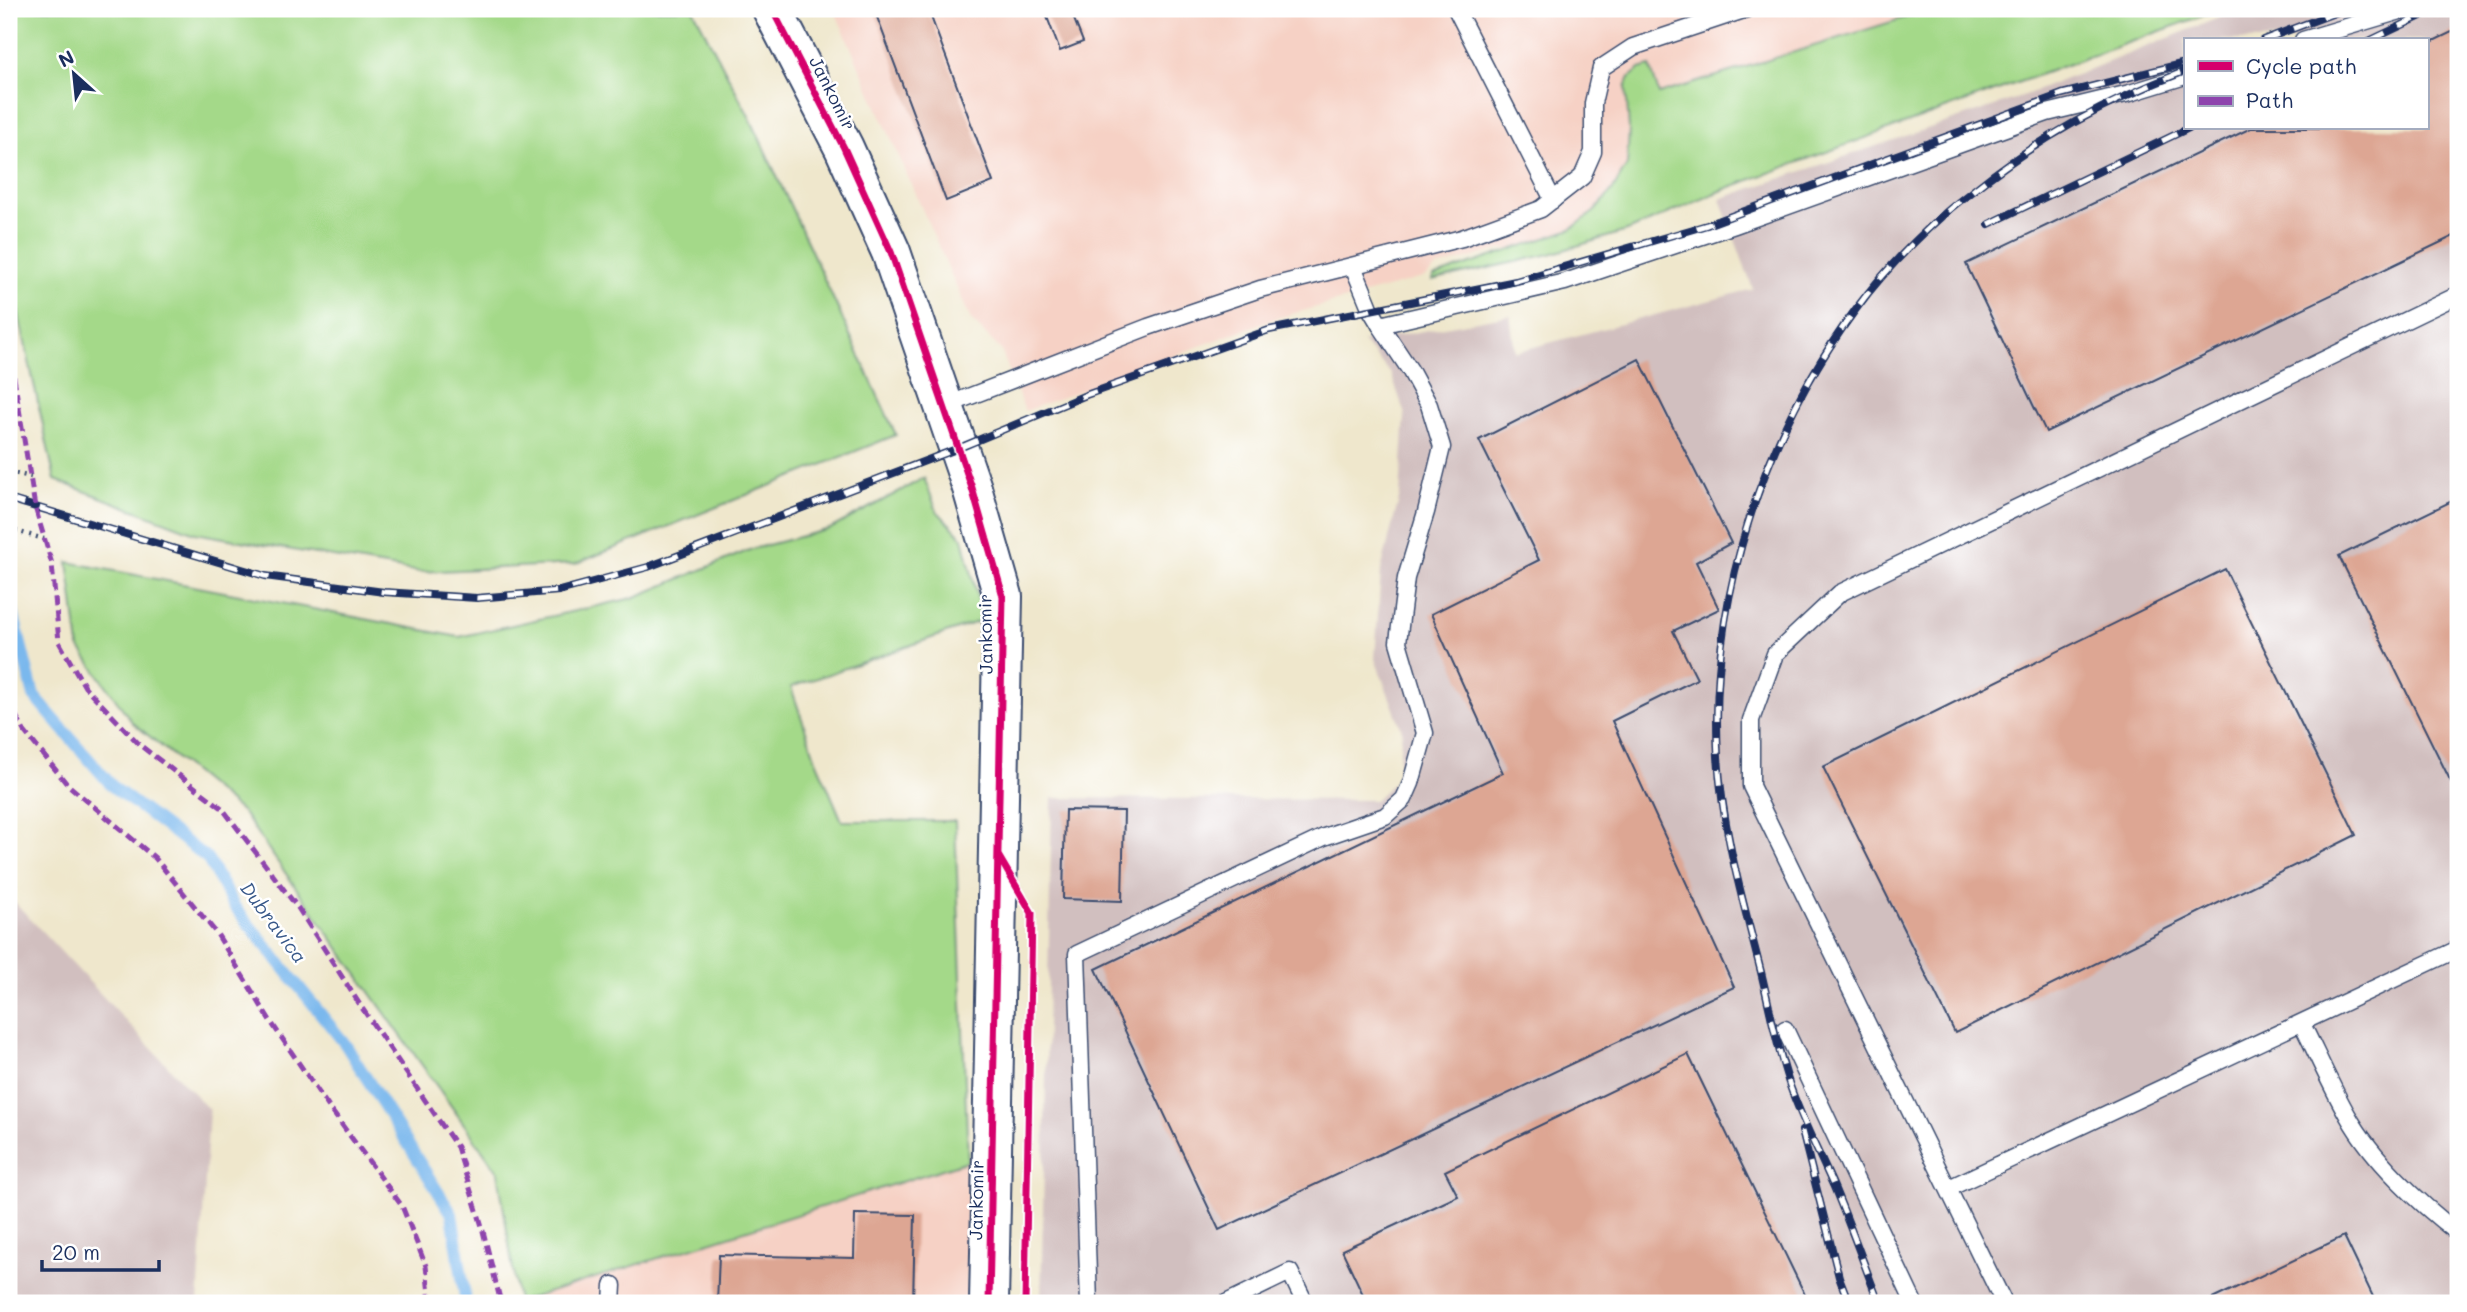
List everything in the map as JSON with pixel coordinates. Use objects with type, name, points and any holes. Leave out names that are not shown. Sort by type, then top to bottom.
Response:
[{"type":"street","name":"Jankomir","points":[[772,9],[844,148],[891,252],[945,406],[1003,596],[989,1303]]},
{"type":"lane","points":[[1456,9],[1553,200]]},
{"type":"lane","points":[[945,406],[1148,327],[1260,289],[1462,238],[1541,209],[1582,177],[1593,152],[1593,103],[1601,68],[1633,47],[1747,9]]},
{"type":"lane","points":[[2310,38],[2407,9]]},
{"type":"lane","points":[[1380,326],[1565,282],[1735,225],[2047,113],[2130,93],[2184,76]]},
{"type":"lane","points":[[1089,1303],[1077,954],[1324,837],[1385,816],[1404,799],[1424,733],[1398,642],[1405,578],[1426,512],[1442,447],[1429,405],[1371,310],[1353,266]]},
{"type":"lane","points":[[2004,1303],[1751,786],[1751,720],[1774,654],[1840,593],[2458,295]]},
{"type":"lane","points":[[1949,1188],[2458,949]]},
{"type":"lane","points":[[2302,1024],[2349,1118],[2378,1158],[2435,1215],[2458,1233]]},
{"type":"lane","points":[[1785,1029],[1914,1303]]},
{"type":"lane","points":[[1226,1303],[1290,1272],[1305,1303]]},
{"type":"lane","points":[[612,1303],[613,1284]]},
{"type":"path","points":[[9,472],[31,477]]},
{"type":"path","points":[[10,530],[44,539]]},
{"type":"shaded area","points":[[834,9],[2005,9],[1553,248],[1502,249],[1437,267],[1426,277],[1270,320],[1025,411],[1001,350],[971,320]]},
{"type":"shaded area","points":[[2241,9],[2458,9],[2458,1303],[1041,1303],[1052,798],[1375,800],[1397,779],[1402,730],[1375,659],[1381,570],[1400,495],[1405,413],[1391,374],[1363,342],[1510,315],[1515,352],[1753,289],[1720,199],[2018,98]]},
{"type":"shaded area","points":[[9,896],[209,1110],[198,1303],[9,1303]]},
{"type":"shaded area","points":[[968,1161],[967,1303],[518,1303],[518,1302]]},
{"type":"green space","points":[[9,9],[693,9],[750,118],[896,435],[575,564],[420,572],[195,533],[55,480],[9,270]]},
{"type":"green space","points":[[1933,9],[2221,9],[1730,187],[1630,230],[1550,254],[1432,281],[1433,277],[1571,229],[1595,211],[1612,191],[1627,165],[1629,129],[1626,87],[1630,77],[1640,69],[1650,66],[1659,94]]},
{"type":"green space","points":[[924,478],[937,511],[963,538],[983,620],[791,687],[816,760],[842,821],[955,821],[968,1161],[518,1302],[498,1172],[242,812],[132,722],[79,647],[68,562],[459,637],[633,598],[752,549],[830,529]]},
{"type":"building","points":[[874,9],[928,9],[993,182],[946,201]]},
{"type":"building","points":[[1044,9],[1070,9],[1083,42],[1060,51]]},
{"type":"building","points":[[2458,29],[2458,234],[2046,432],[1966,264],[2247,130],[2428,130],[2428,44]]},
{"type":"building","points":[[1639,359],[1731,543],[1696,562],[1719,609],[1673,631],[1697,679],[1612,721],[1734,987],[1219,1230],[1096,969],[1503,773],[1431,614],[1539,560],[1479,440]]},
{"type":"building","points":[[2458,498],[2458,796],[2339,556]]},
{"type":"building","points":[[2225,569],[2356,835],[1955,1033],[1823,767]]},
{"type":"building","points":[[1065,810],[1124,811],[1122,901],[1063,899]]},
{"type":"building","points":[[1688,1054],[1809,1303],[1367,1303],[1342,1250],[1458,1196],[1445,1171]]},
{"type":"building","points":[[855,1214],[915,1215],[913,1303],[717,1303],[719,1255],[854,1258]]},
{"type":"building","points":[[2344,1236],[2376,1303],[2204,1303]]},
{"type":"waterway","name":"Dubravica","points":[[9,597],[34,696],[113,787],[207,858],[234,906],[345,1044],[452,1214],[466,1303]]},
{"type":"railway","points":[[2268,38],[2345,9]]},
{"type":"railway","points":[[2375,38],[2436,9]]},
{"type":"railway","points":[[9,499],[265,576],[384,592],[477,598],[559,591],[648,567],[959,448],[1086,395],[1269,330],[1516,281],[1707,225],[2062,94],[2184,63]]},
{"type":"railway","points":[[1879,1303],[1840,1201],[1785,1072],[1729,838],[1720,784],[1718,697],[1723,638],[1733,579],[1769,464],[1794,410],[1823,358],[1856,309],[1886,273],[1918,238],[1949,210],[2025,153],[2102,108],[2184,71]]},
{"type":"railway","points":[[1989,224],[2185,130]]},
{"type":"railway","points":[[1802,1131],[1839,1277],[1849,1303]]},
{"type":"marked path","points":[[9,347],[35,507],[52,564],[59,642],[85,687],[141,746],[222,808],[298,908],[362,1008],[457,1147],[481,1223],[501,1303]]},
{"type":"marked path","points":[[9,702],[24,731],[67,784],[155,858],[217,934],[271,1022],[328,1106],[402,1206],[426,1266],[430,1303]]},
{"type":"cycle path","points":[[772,9],[844,148],[891,252],[972,488],[1003,596],[989,1303]]},
{"type":"cycle path","points":[[999,857],[1032,913],[1025,1303]]}]
